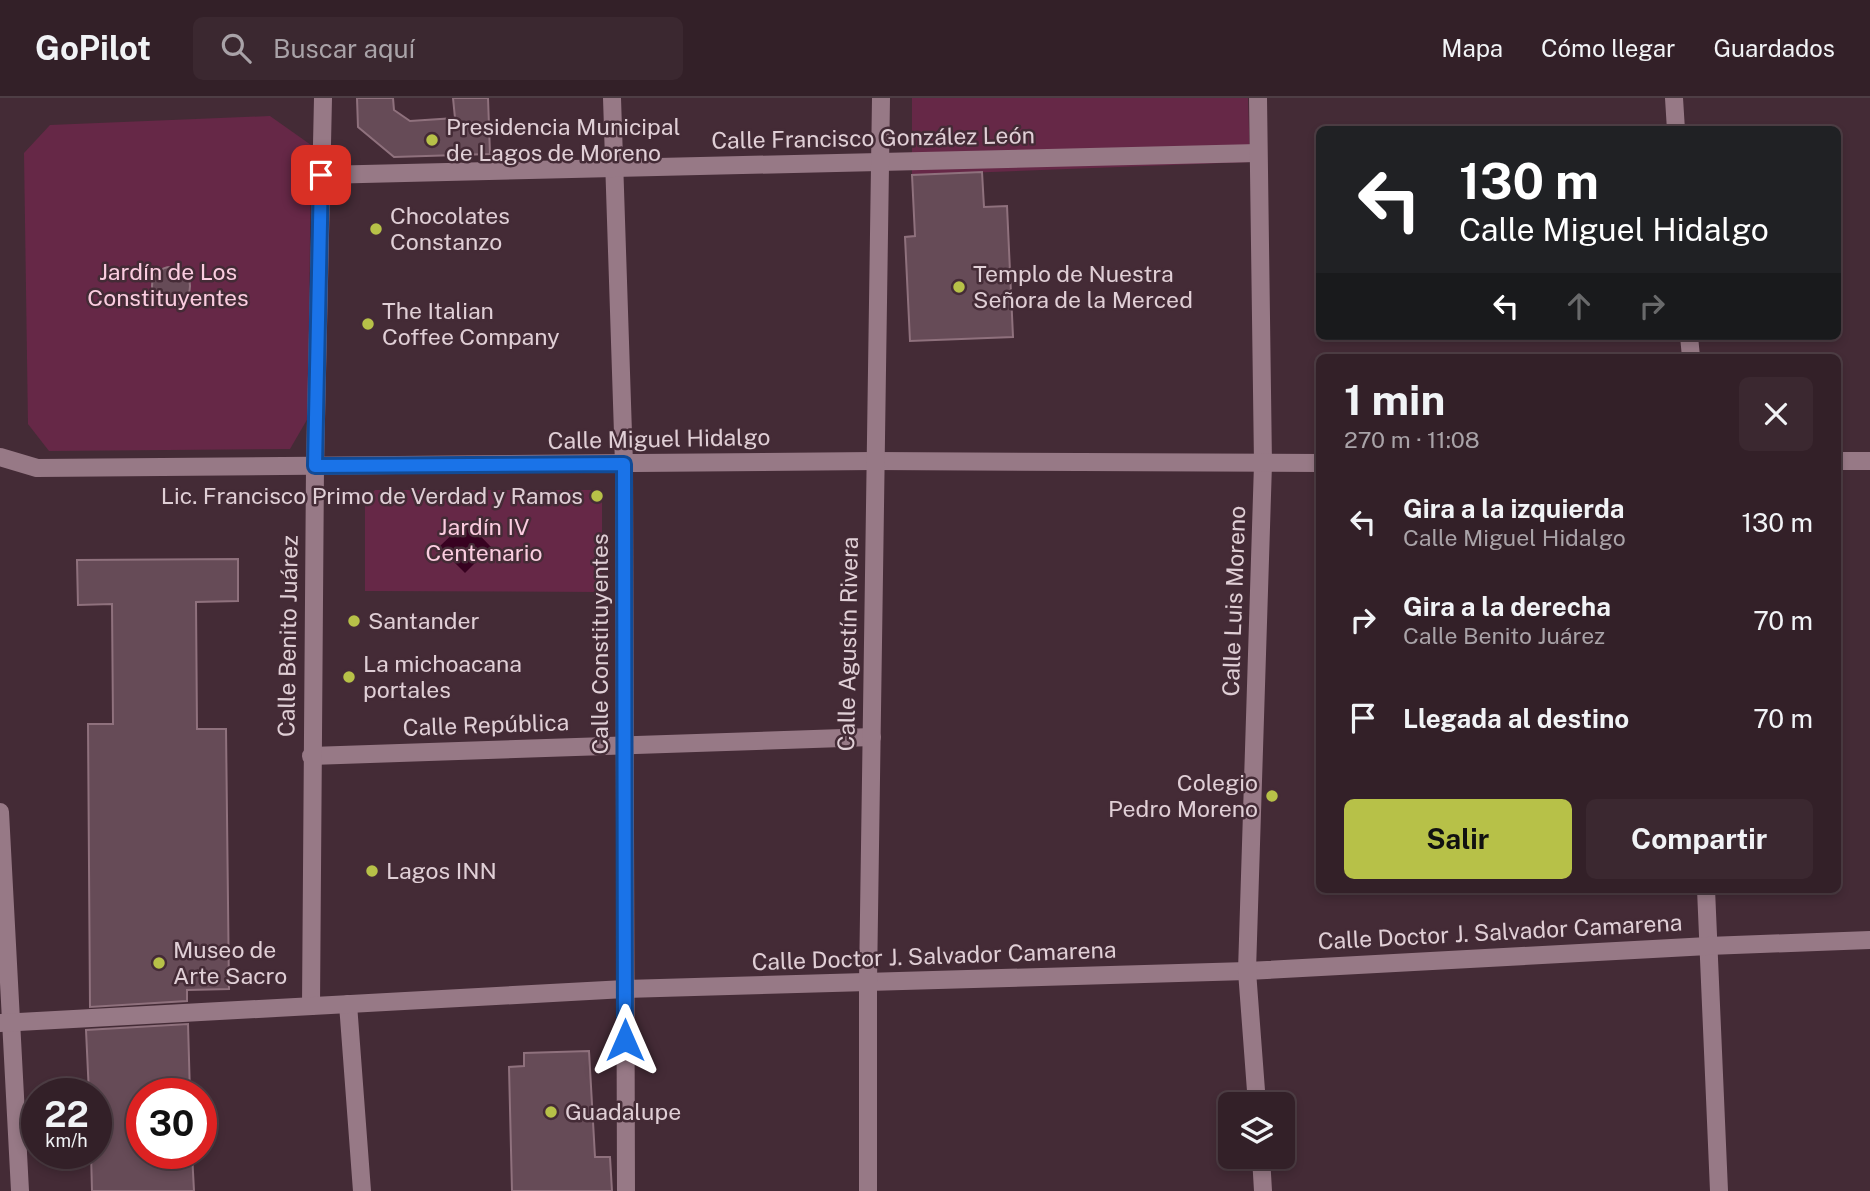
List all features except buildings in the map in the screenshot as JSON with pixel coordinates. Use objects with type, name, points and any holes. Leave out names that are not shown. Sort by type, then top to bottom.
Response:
[{"type":"street","name":"Calle Benito Juárez","points":[[311,1006],[311,756],[323,98]]},
{"type":"street","name":"Calle Constituyentes","points":[[612,98],[624,464],[626,1191]]},
{"type":"street","name":"Calle Agustín Rivera","points":[[869,1191],[868,983],[881,98]]},
{"type":"street","name":"Calle Luis Moreno","points":[[1256,1092],[1247,971],[1263,464],[1258,98]]},
{"type":"street","points":[[1674,98],[1676,126]]},
{"type":"street","name":"Calle Francisco González León","points":[[321,175],[1258,153]]},
{"type":"street","name":"Calle Miguel Hidalgo","points":[[0,457],[37,468],[874,461],[1316,463]]},
{"type":"street","points":[[1841,461],[1870,461]]},
{"type":"street","name":"Calle República","points":[[311,756],[872,737]]},
{"type":"street","points":[[0,812],[6,1022],[20,1191]]},
{"type":"street","points":[[1706,893],[1719,1191]]},
{"type":"street","name":"Calle Doctor J. Salvador Camarena","points":[[6,1022],[625,989],[1247,971],[1870,940]]},
{"type":"street","points":[[348,1004],[362,1191]]},
{"type":"street","points":[[1262,1169],[1264,1191]]},
{"type":"green space","points":[[912,98],[1248,98],[1250,162],[912,175]]},
{"type":"green space","name":"Jardín de Los Constituyentes","points":[[270,116],[311,145],[308,418],[290,449],[49,451],[28,424],[24,153],[50,125]]},
{"type":"green space","name":"Jardín IV Centenario","points":[[375,490],[602,490],[602,592],[365,591],[365,501]]},
{"type":"shaded area","points":[[466,521],[491,547],[465,573],[439,547]]},
{"type":"place","name":"Presidencia Municipal de Lagos de Moreno","points":[[432,140]]},
{"type":"place","name":"Chocolates Constanzo","points":[[376,229]]},
{"type":"place","name":"Templo de Nuestra Señora de la Merced","points":[[959,287]]},
{"type":"place","name":"The Italian Coffee Company","points":[[368,324]]},
{"type":"place","name":"Lic. Francisco Primo de Verdad y Ramos","points":[[597,496]]},
{"type":"place","name":"Santander","points":[[354,621]]},
{"type":"place","name":"La michoacana portales","points":[[349,677]]},
{"type":"place","name":"Colegio Pedro Moreno","points":[[1272,796]]},
{"type":"place","name":"Lagos INN","points":[[372,871]]},
{"type":"place","name":"Museo de Arte Sacro","points":[[159,963]]},
{"type":"place","name":"Guadalupe","points":[[551,1112]]},
{"type":"route","points":[[321,175],[315,466],[624,464],[625,1040]]}]
